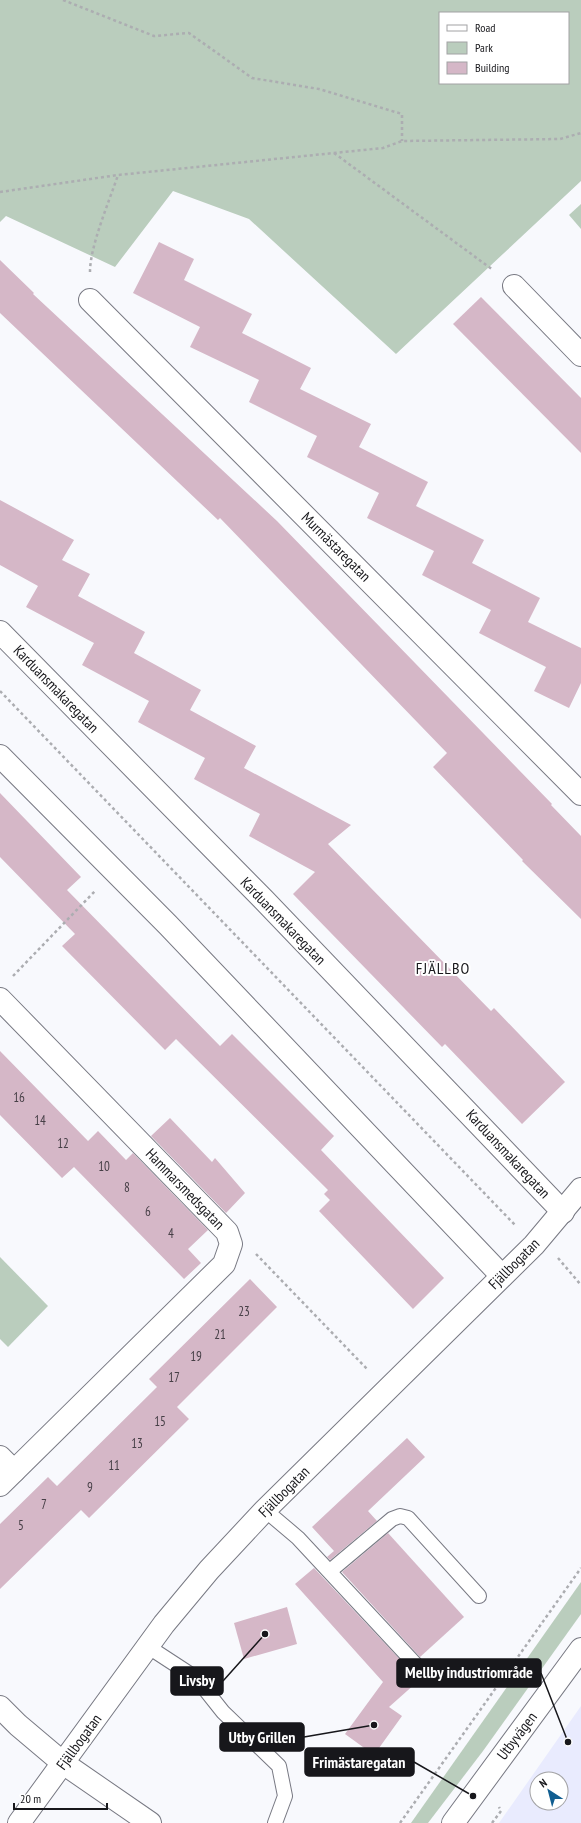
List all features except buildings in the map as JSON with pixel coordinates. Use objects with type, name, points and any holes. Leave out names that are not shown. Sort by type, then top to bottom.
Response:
[{"type":"street","points":[[514,286],[581,355]]},
{"type":"street","name":"Murmästaregatan","points":[[90,300],[581,794]]},
{"type":"street","name":"Karduansmakaregatan","points":[[0,632],[269,906],[563,1212]]},
{"type":"street","points":[[0,756],[114,871],[502,1276]]},
{"type":"street","name":"Hammarsmedsgatan","points":[[0,1000],[227,1232],[232,1244],[224,1264],[5,1471]]},
{"type":"street","name":"Fjällbogatan","points":[[19,1823],[147,1646],[209,1570],[265,1510],[386,1389],[537,1242],[581,1189]]},
{"type":"street","name":"Utbyvägen","points":[[453,1823],[581,1649]]},
{"type":"street","points":[[0,1706],[18,1725],[63,1763],[150,1823]]},
{"type":"lane","points":[[265,1510],[298,1538],[420,1668]]},
{"type":"lane","points":[[330,1571],[392,1519],[400,1516],[408,1518],[421,1531],[479,1596]]},
{"type":"lane","points":[[147,1646],[196,1678],[223,1712],[279,1766],[285,1796],[275,1823]]},
{"type":"path","points":[[63,0],[154,36],[189,33],[252,78],[319,89],[402,114],[402,141]]},
{"type":"path","points":[[0,192],[118,175],[383,148],[402,141],[560,139],[581,133]]},
{"type":"path","points":[[334,153],[514,286]]},
{"type":"path","points":[[90,300],[90,263],[102,219],[118,175]]},
{"type":"path","points":[[0,692],[537,1242],[581,1285]]},
{"type":"path","points":[[12,976],[114,871]]},
{"type":"path","points":[[232,1244],[251,1249],[386,1389]]},
{"type":"path","points":[[400,1823],[581,1568]]},
{"type":"path","points":[[492,1823],[501,1811],[497,1804]]},
{"type":"shaded area","points":[[581,1706],[581,1823],[499,1823],[529,1780],[529,1811],[569,1811],[569,1771],[535,1771]]},
{"type":"green space","points":[[0,0],[581,0],[581,181],[396,354],[249,219],[173,191],[115,267],[6,216],[0,222]]},
{"type":"green space","points":[[581,204],[581,229],[569,215]]},
{"type":"green space","points":[[0,1257],[48,1306],[8,1347],[0,1339]]},
{"type":"green space","points":[[581,1582],[581,1614],[483,1751],[428,1823],[411,1823]]},
{"type":"place","name":"Livsby","points":[[265,1634]]},
{"type":"place","name":"Utby Grillen","points":[[374,1725]]},
{"type":"place","name":"Mellby industriområde","points":[[568,1742]]},
{"type":"place","name":"Frimästaregatan","points":[[473,1796]]},
{"type":"district","name":"FJÄLLBO","points":[[443,968]]}]
